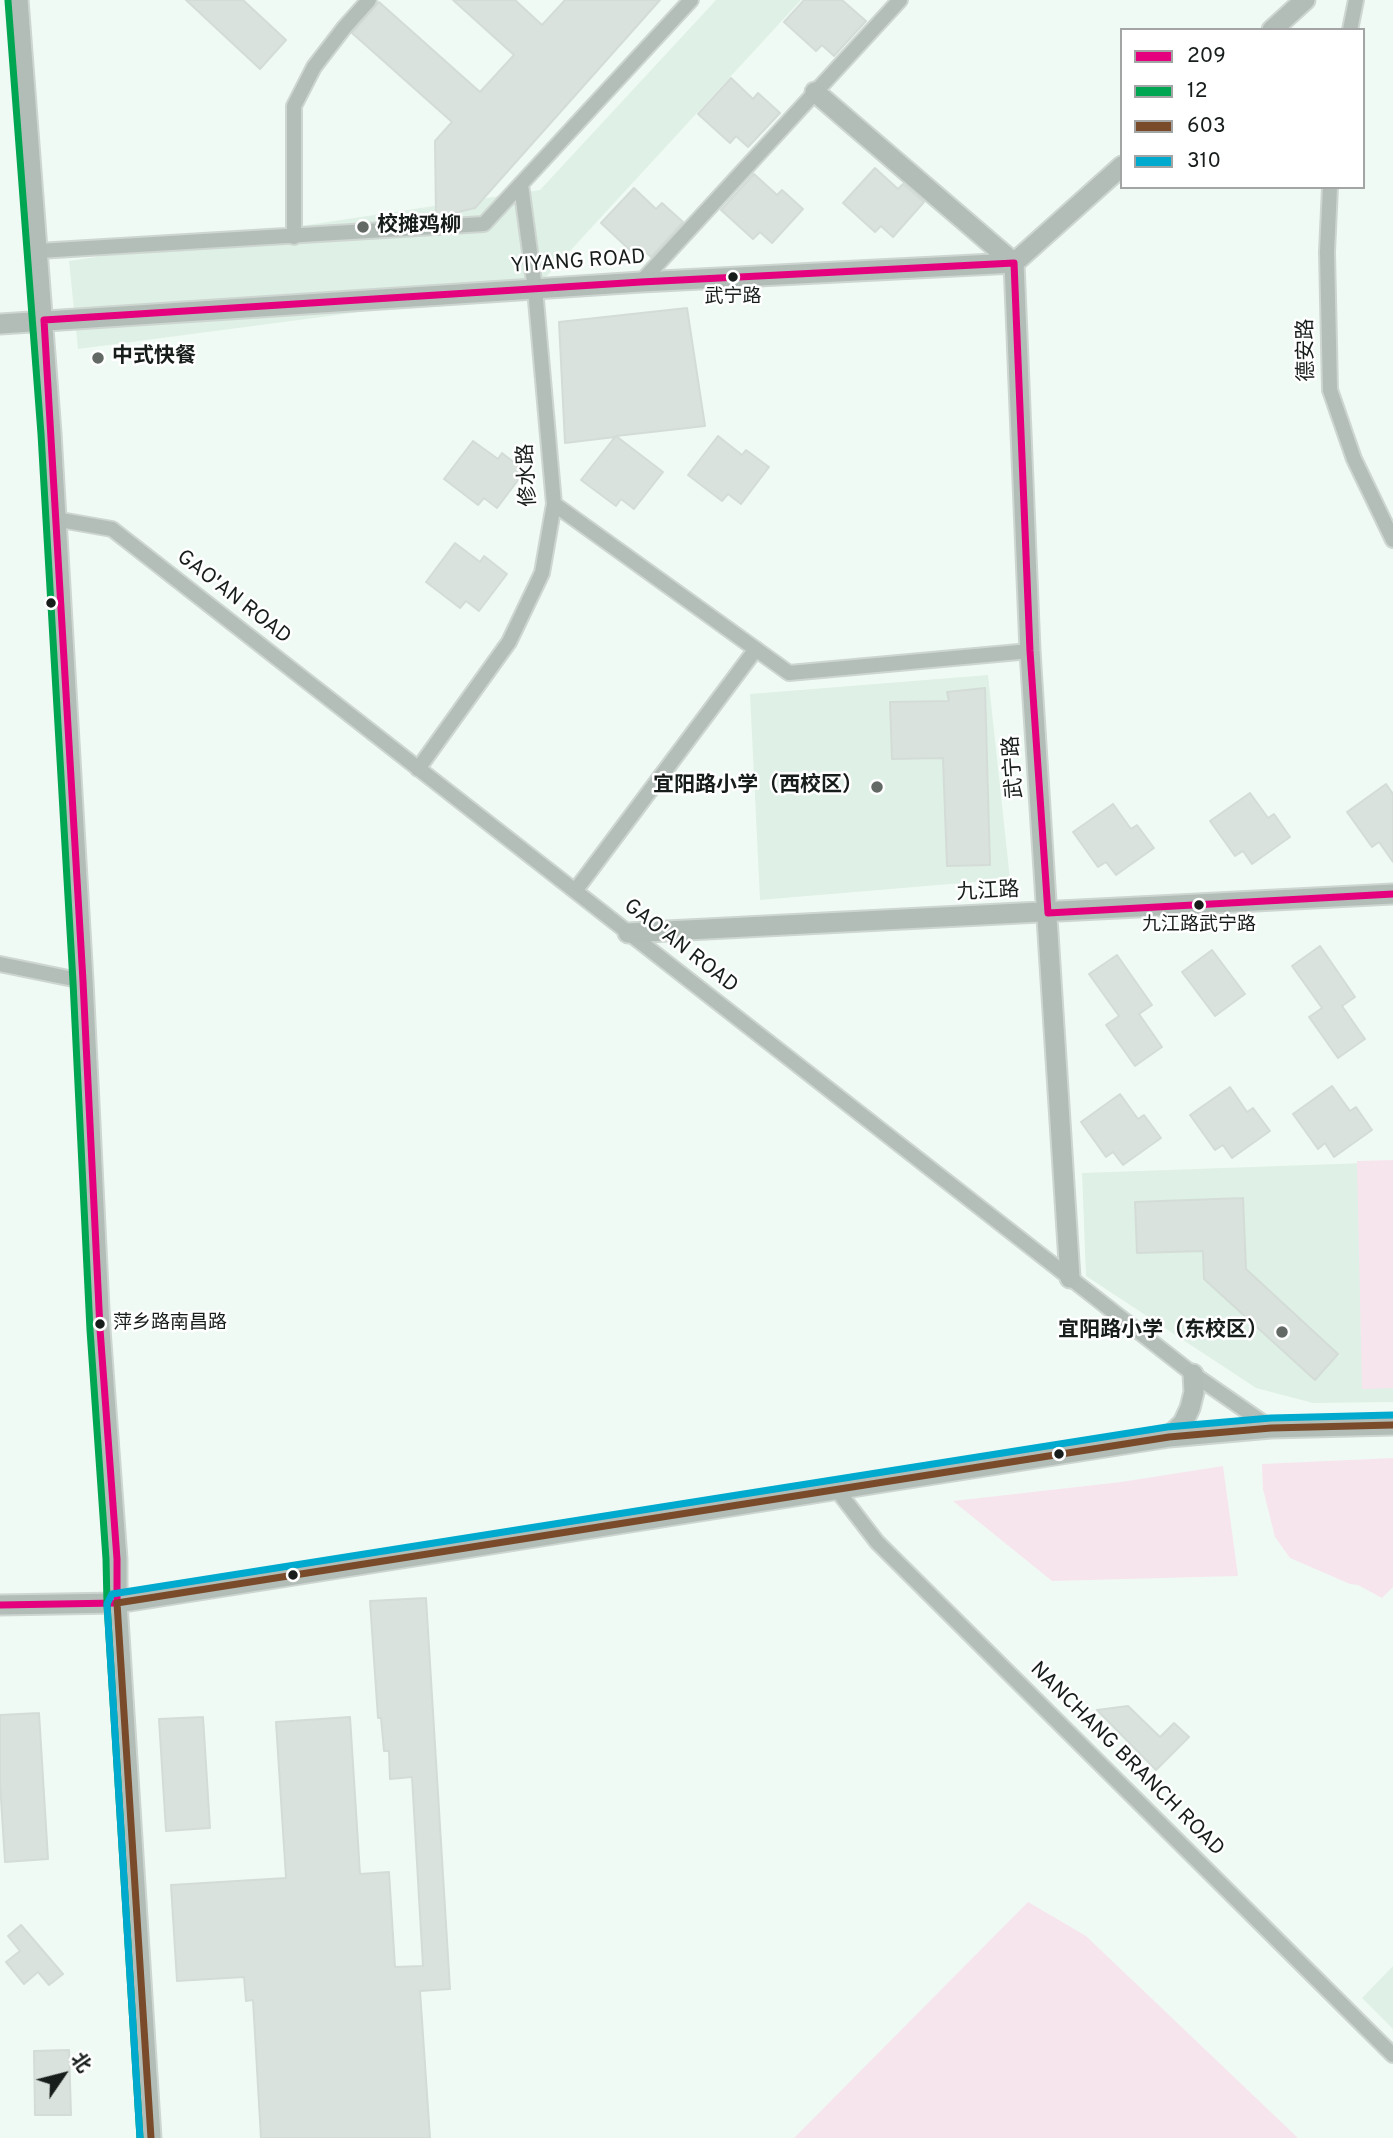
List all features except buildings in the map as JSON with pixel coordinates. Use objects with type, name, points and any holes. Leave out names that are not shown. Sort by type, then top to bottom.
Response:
[{"type":"main road","points":[[18,0],[44,320],[83,981],[100,1329],[117,1559],[117,1603],[151,2138]]},
{"type":"main road","points":[[1274,28],[1305,0]]},
{"type":"main road","points":[[815,92],[1014,263],[1120,168]]},
{"type":"main road","name":"YIYANG ROAD","points":[[0,324],[641,282],[1014,263]]},
{"type":"main road","name":"武宁路","points":[[1014,263],[1030,651],[1070,1278]]},
{"type":"main road","name":"九江路","points":[[628,933],[1393,894]]},
{"type":"main road","points":[[1169,1437],[1183,1423],[1190,1408],[1194,1392],[1192,1374]]},
{"type":"main road","points":[[0,1605],[117,1603],[1169,1437],[1271,1428],[1393,1425]]},
{"type":"street","points":[[294,236],[294,106],[314,67],[369,0]]},
{"type":"street","points":[[38,251],[484,224],[691,0]]},
{"type":"street","points":[[641,282],[900,0]]},
{"type":"street","points":[[1350,28],[1356,0]]},
{"type":"street","name":"修水路","points":[[418,769],[509,642],[542,573],[554,504],[535,289],[521,185]]},
{"type":"street","name":"德安路","points":[[1330,189],[1327,252],[1330,390],[1354,459],[1393,540]]},
{"type":"street","points":[[554,504],[789,673],[1030,651]]},
{"type":"street","name":"GAO'AN ROAD","points":[[55,519],[112,530],[1192,1374],[1271,1428]]},
{"type":"street","points":[[575,891],[756,649]]},
{"type":"street","points":[[0,964],[83,981]]},
{"type":"street","name":"NANCHANG BRANCH ROAD","points":[[837,1490],[877,1542],[1393,2054]]},
{"type":"shaded area","points":[[716,0],[801,0],[535,289],[78,349],[69,261],[540,190]]},
{"type":"shaded area","name":"宜阳路小学（西校区）","points":[[988,675],[1010,879],[760,900],[750,694]]},
{"type":"shaded area","points":[[1393,1160],[1393,1388],[1362,1389],[1357,1161]]},
{"type":"shaded area","name":"宜阳路小学（东校区）","points":[[1393,1162],[1393,1402],[1313,1403],[1256,1388],[1086,1276],[1082,1173]]},
{"type":"shaded area","points":[[1393,1458],[1393,1587],[1382,1598],[1358,1585],[1290,1558],[1275,1537],[1263,1489],[1262,1464]]},
{"type":"shaded area","points":[[1223,1466],[1238,1576],[1052,1581],[953,1501],[1121,1482]]},
{"type":"shaded area","points":[[1028,1902],[1086,1936],[1298,2138],[794,2138]]},
{"type":"shaded area","points":[[1393,1966],[1393,2029],[1362,1998]]},
{"type":"transit line","name":"12","points":[[8,1],[41,434],[90,1330],[140,2138]]},
{"type":"transit line","name":"209","points":[[1014,263],[1030,651],[1048,913]]},
{"type":"transit line","name":"209","points":[[44,320],[641,282],[1014,263]]},
{"type":"transit line","name":"209","points":[[44,320],[83,981],[100,1329],[117,1559],[117,1603]]},
{"type":"transit line","name":"209","points":[[1048,913],[1393,894]]},
{"type":"transit line","name":"310","points":[[140,2138],[107,1604],[112,1594],[1167,1427],[1271,1418],[1393,1415]]},
{"type":"transit line","name":"603","points":[[117,1603],[1169,1437],[1271,1428],[1393,1425]]},
{"type":"transit line","name":"209","points":[[0,1605],[117,1603]]},
{"type":"transit line","name":"603","points":[[117,1603],[151,2138]]},
{"type":"place","name":"校摊鸡柳","points":[[363,227]]},
{"type":"place","name":"武宁路","points":[[733,277]]},
{"type":"place","name":"中式快餐","points":[[98,358]]},
{"type":"place","name":"宜阳路小学（西校区）","points":[[877,787]]},
{"type":"place","name":"九江路武宁路","points":[[1199,905]]},
{"type":"place","name":"萍乡路南昌路","points":[[100,1324]]},
{"type":"place","name":"宜阳路小学（东校区）","points":[[1282,1332]]}]
